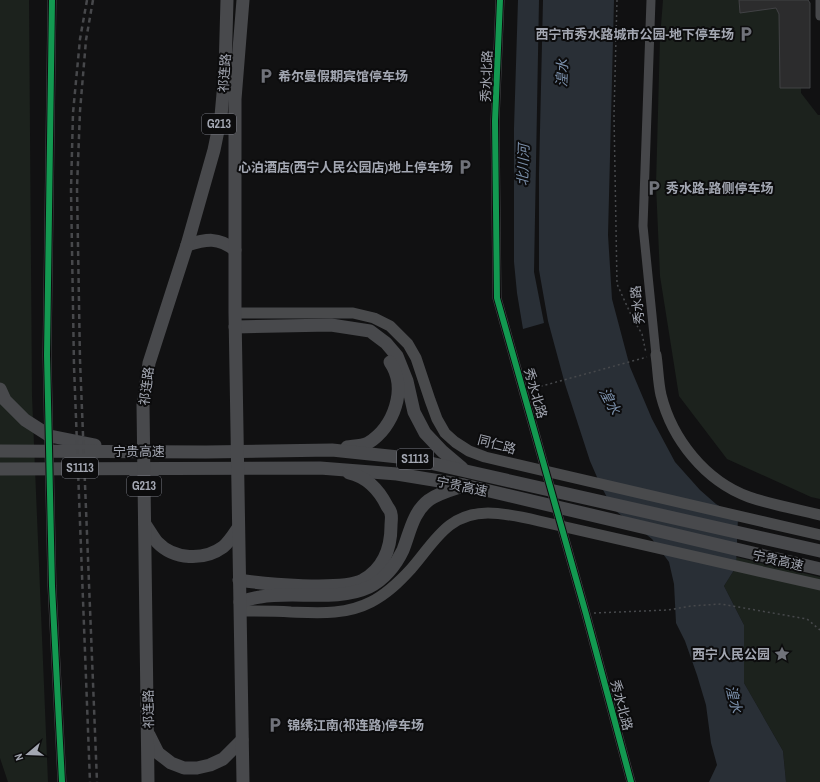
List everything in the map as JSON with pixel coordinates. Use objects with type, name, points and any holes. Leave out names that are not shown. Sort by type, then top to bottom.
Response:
[{"type":"highway","name":"祁连路","points":[[148,782],[143,405],[149,363],[187,245],[214,150],[221,116],[225,71],[227,0]]},
{"type":"highway","name":"祁连路","points":[[242,782],[235,332],[235,98],[243,0]]},
{"type":"highway","points":[[187,245],[201,241],[215,240],[225,243],[235,250]]},
{"type":"highway","points":[[235,332],[354,334],[365,339],[380,348],[403,382],[414,412],[425,433],[442,451],[465,470]]},
{"type":"highway","points":[[332,450],[367,444],[381,433],[391,418],[403,382]]},
{"type":"highway","points":[[0,389],[5,400],[25,420],[50,436],[87,444],[206,452]]},
{"type":"highway","name":"宁贵高速","points":[[0,451],[206,452],[332,450],[408,458],[820,551]]},
{"type":"highway","points":[[239,580],[260,584],[322,586],[343,585],[363,580],[380,568],[387,553],[391,535],[391,514],[381,494],[371,484],[357,475],[320,468]]},
{"type":"highway","name":"宁贵高速","points":[[0,469],[320,468],[397,474],[464,485],[820,570]]},
{"type":"highway","points":[[240,606],[261,597],[340,594],[369,587],[382,578],[394,566],[402,551],[412,523],[418,512],[429,500],[441,493],[464,485]]},
{"type":"highway","points":[[145,524],[158,542],[170,552],[184,556],[199,557],[212,553],[224,546],[238,528]]},
{"type":"highway","points":[[148,734],[158,753],[171,763],[184,768],[197,768],[210,765],[223,759],[242,740]]},
{"type":"main road","name":"同仁路","points":[[235,313],[353,313],[374,318],[390,326],[408,344],[416,358],[430,400],[445,433],[469,451],[485,457],[820,535]]},
{"type":"main road","name":"秀水路","points":[[651,356],[661,394],[673,426],[686,448],[700,466],[724,484],[748,497],[820,515]]},
{"type":"main road","points":[[240,606],[284,612],[336,612],[355,608],[385,594],[411,569],[441,531],[453,522],[469,515],[486,513],[504,514],[532,519],[820,585]]},
{"type":"street","points":[[52,0],[47,363],[52,586],[62,782]]},
{"type":"street","name":"秀水北路","points":[[500,0],[495,120],[497,298],[524,390],[631,782]]},
{"type":"street","name":"秀水路","points":[[651,0],[643,226],[651,356]]},
{"type":"street","points":[[820,0],[820,16]]},
{"type":"path","points":[[617,0],[614,115],[617,284],[632,317],[642,334],[651,356]]},
{"type":"path","points":[[524,390],[636,359]]},
{"type":"path","points":[[586,614],[668,610],[691,606],[721,604],[807,619],[820,630]]},
{"type":"shaded area","points":[[0,0],[29,0],[32,396],[48,782],[8,782],[0,758]]},
{"type":"shaded area","points":[[663,0],[801,0],[803,2],[801,93],[818,115],[820,115],[820,499],[811,497],[727,459],[679,396],[660,276],[656,185],[660,38]]},
{"type":"shaded area","name":"西宁人民公园","points":[[736,557],[820,577],[820,782],[786,782],[783,751],[744,683],[744,625],[724,586],[736,567]]},
{"type":"water","name":"北川河","points":[[518,0],[539,0],[534,272],[544,323],[523,329],[514,262],[514,128]]},
{"type":"water","name":"湟水","points":[[543,0],[614,0],[608,235],[612,299],[630,367],[652,419],[675,462],[700,490],[716,504],[738,517],[736,567],[724,586],[744,625],[744,683],[783,751],[786,782],[709,782],[717,765],[711,743],[706,705],[685,641],[676,623],[674,584],[669,562],[652,539],[617,512],[611,505],[590,461],[565,384],[548,321],[539,270],[539,173]]},
{"type":"building","points":[[739,0],[808,0],[810,3],[810,88],[780,88],[779,14],[776,8],[740,13]]},
{"type":"railway","points":[[87,0],[80,39],[73,113],[71,190],[74,366],[90,782]]},
{"type":"railway","points":[[93,0],[86,40],[80,111],[77,188],[80,360],[97,782]]},
{"type":"cycle path","points":[[52,0],[47,355],[52,586],[62,782]]},
{"type":"cycle path","points":[[500,0],[495,121],[497,298],[586,614],[631,782]]},
{"type":"place","name":"西宁市秀水路城市公园-地下停车场","points":[[746,34]]},
{"type":"place","name":"希尔曼假期宾馆停车场","points":[[266,76]]},
{"type":"place","name":"心泊酒店(西宁人民公园店)地上停车场","points":[[465,167]]},
{"type":"place","name":"秀水路-路侧停车场","points":[[654,188]]},
{"type":"place","name":"西宁人民公园","points":[[782,654]]},
{"type":"place","name":"锦绣江南(祁连路)停车场","points":[[275,725]]}]
